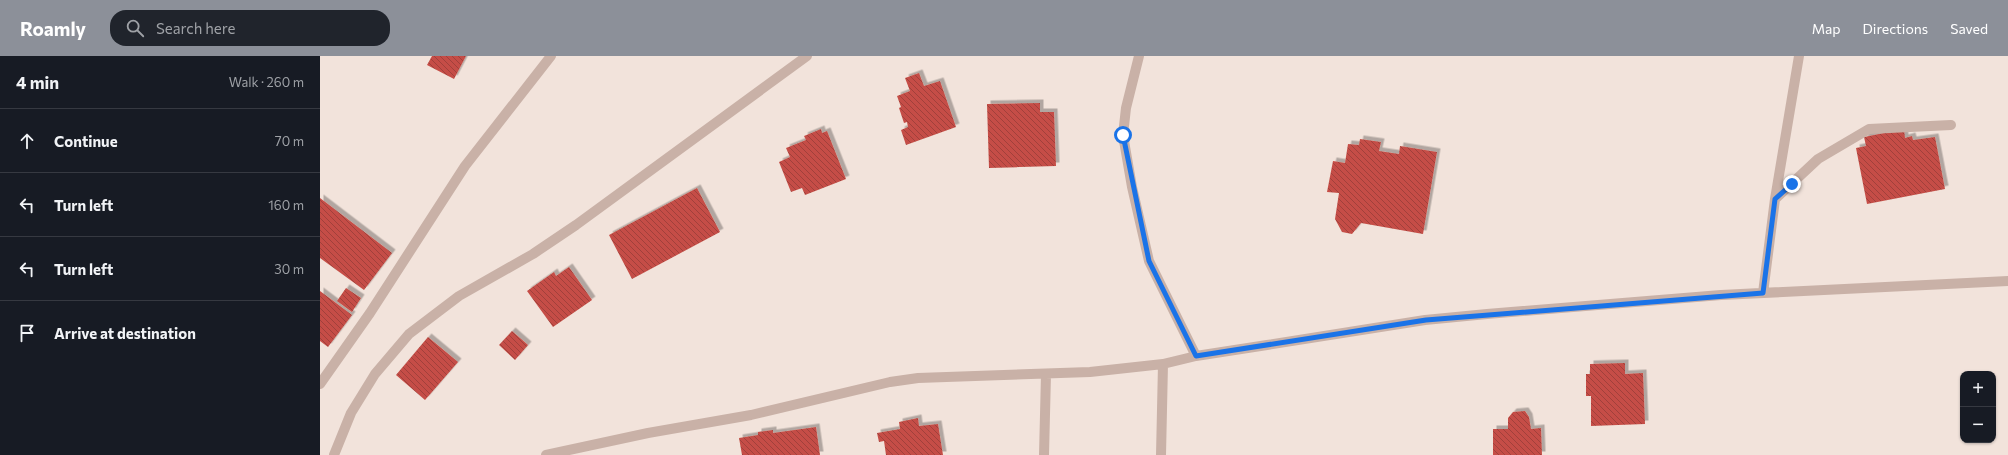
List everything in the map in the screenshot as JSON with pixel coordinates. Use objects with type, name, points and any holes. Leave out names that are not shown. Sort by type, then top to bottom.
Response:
[{"type":"street","points":[[320,384],[370,313],[465,166],[551,56]]},
{"type":"street","points":[[334,455],[351,413],[375,374],[409,334],[458,296],[533,254],[576,224],[807,56]]},
{"type":"street","points":[[1139,56],[1126,108],[1123,135],[1132,187],[1149,261],[1196,356]]},
{"type":"street","points":[[1763,293],[1775,199],[1799,56]]},
{"type":"street","points":[[1775,199],[1818,159],[1869,129],[1951,125]]},
{"type":"street","points":[[546,455],[648,433],[750,415],[890,382],[918,378],[1090,372],[1163,364],[1196,356],[1426,320],[1763,293],[2008,281]]},
{"type":"street","points":[[1161,455],[1163,364]]},
{"type":"street","points":[[1044,455],[1046,374]]},
{"type":"building","points":[[432,56],[466,56],[454,79],[427,65]]},
{"type":"building","points":[[919,73],[924,86],[940,81],[956,127],[906,145],[901,130],[908,127],[907,122],[904,123],[897,96],[910,91],[905,78]]},
{"type":"building","points":[[1040,103],[1040,112],[1054,112],[1056,166],[989,168],[987,104]]},
{"type":"building","points":[[821,129],[822,133],[827,131],[846,179],[805,195],[802,188],[791,192],[779,162],[790,157],[786,148],[806,140],[804,136]]},
{"type":"building","points":[[1904,129],[1905,138],[1912,136],[1913,140],[1935,137],[1945,189],[1867,204],[1856,148],[1866,146],[1864,137]]},
{"type":"building","points":[[1360,139],[1381,142],[1379,151],[1399,154],[1400,146],[1437,152],[1423,234],[1361,223],[1352,234],[1342,232],[1335,219],[1339,193],[1327,192],[1333,161],[1345,163],[1348,144],[1359,145]]},
{"type":"building","points":[[697,188],[720,232],[632,279],[609,235]]},
{"type":"building","points":[[320,198],[392,253],[364,290],[320,258]]},
{"type":"building","points":[[569,267],[592,300],[553,327],[527,291],[554,272],[556,276]]},
{"type":"building","points":[[346,288],[361,298],[352,312],[337,301]]},
{"type":"building","points":[[320,291],[352,315],[328,347],[320,341]]},
{"type":"building","points":[[512,331],[528,345],[515,360],[499,345]]},
{"type":"building","points":[[428,337],[458,362],[425,400],[396,375]]},
{"type":"building","points":[[1625,363],[1625,374],[1643,373],[1645,424],[1591,426],[1591,396],[1586,396],[1586,374],[1590,374],[1590,364]]},
{"type":"building","points":[[1525,411],[1529,417],[1531,429],[1541,428],[1542,455],[1493,455],[1493,429],[1508,429],[1508,418],[1513,412]]},
{"type":"building","points":[[918,418],[919,426],[938,424],[943,455],[886,455],[884,441],[879,442],[877,433],[900,429],[899,422]]},
{"type":"building","points":[[816,427],[820,455],[742,455],[739,438],[758,435],[758,432],[773,430],[773,433]]},
{"type":"route","points":[[1123,135],[1132,187],[1149,261],[1196,356],[1426,320],[1721,295],[1763,293],[1775,199],[1792,184]]}]
